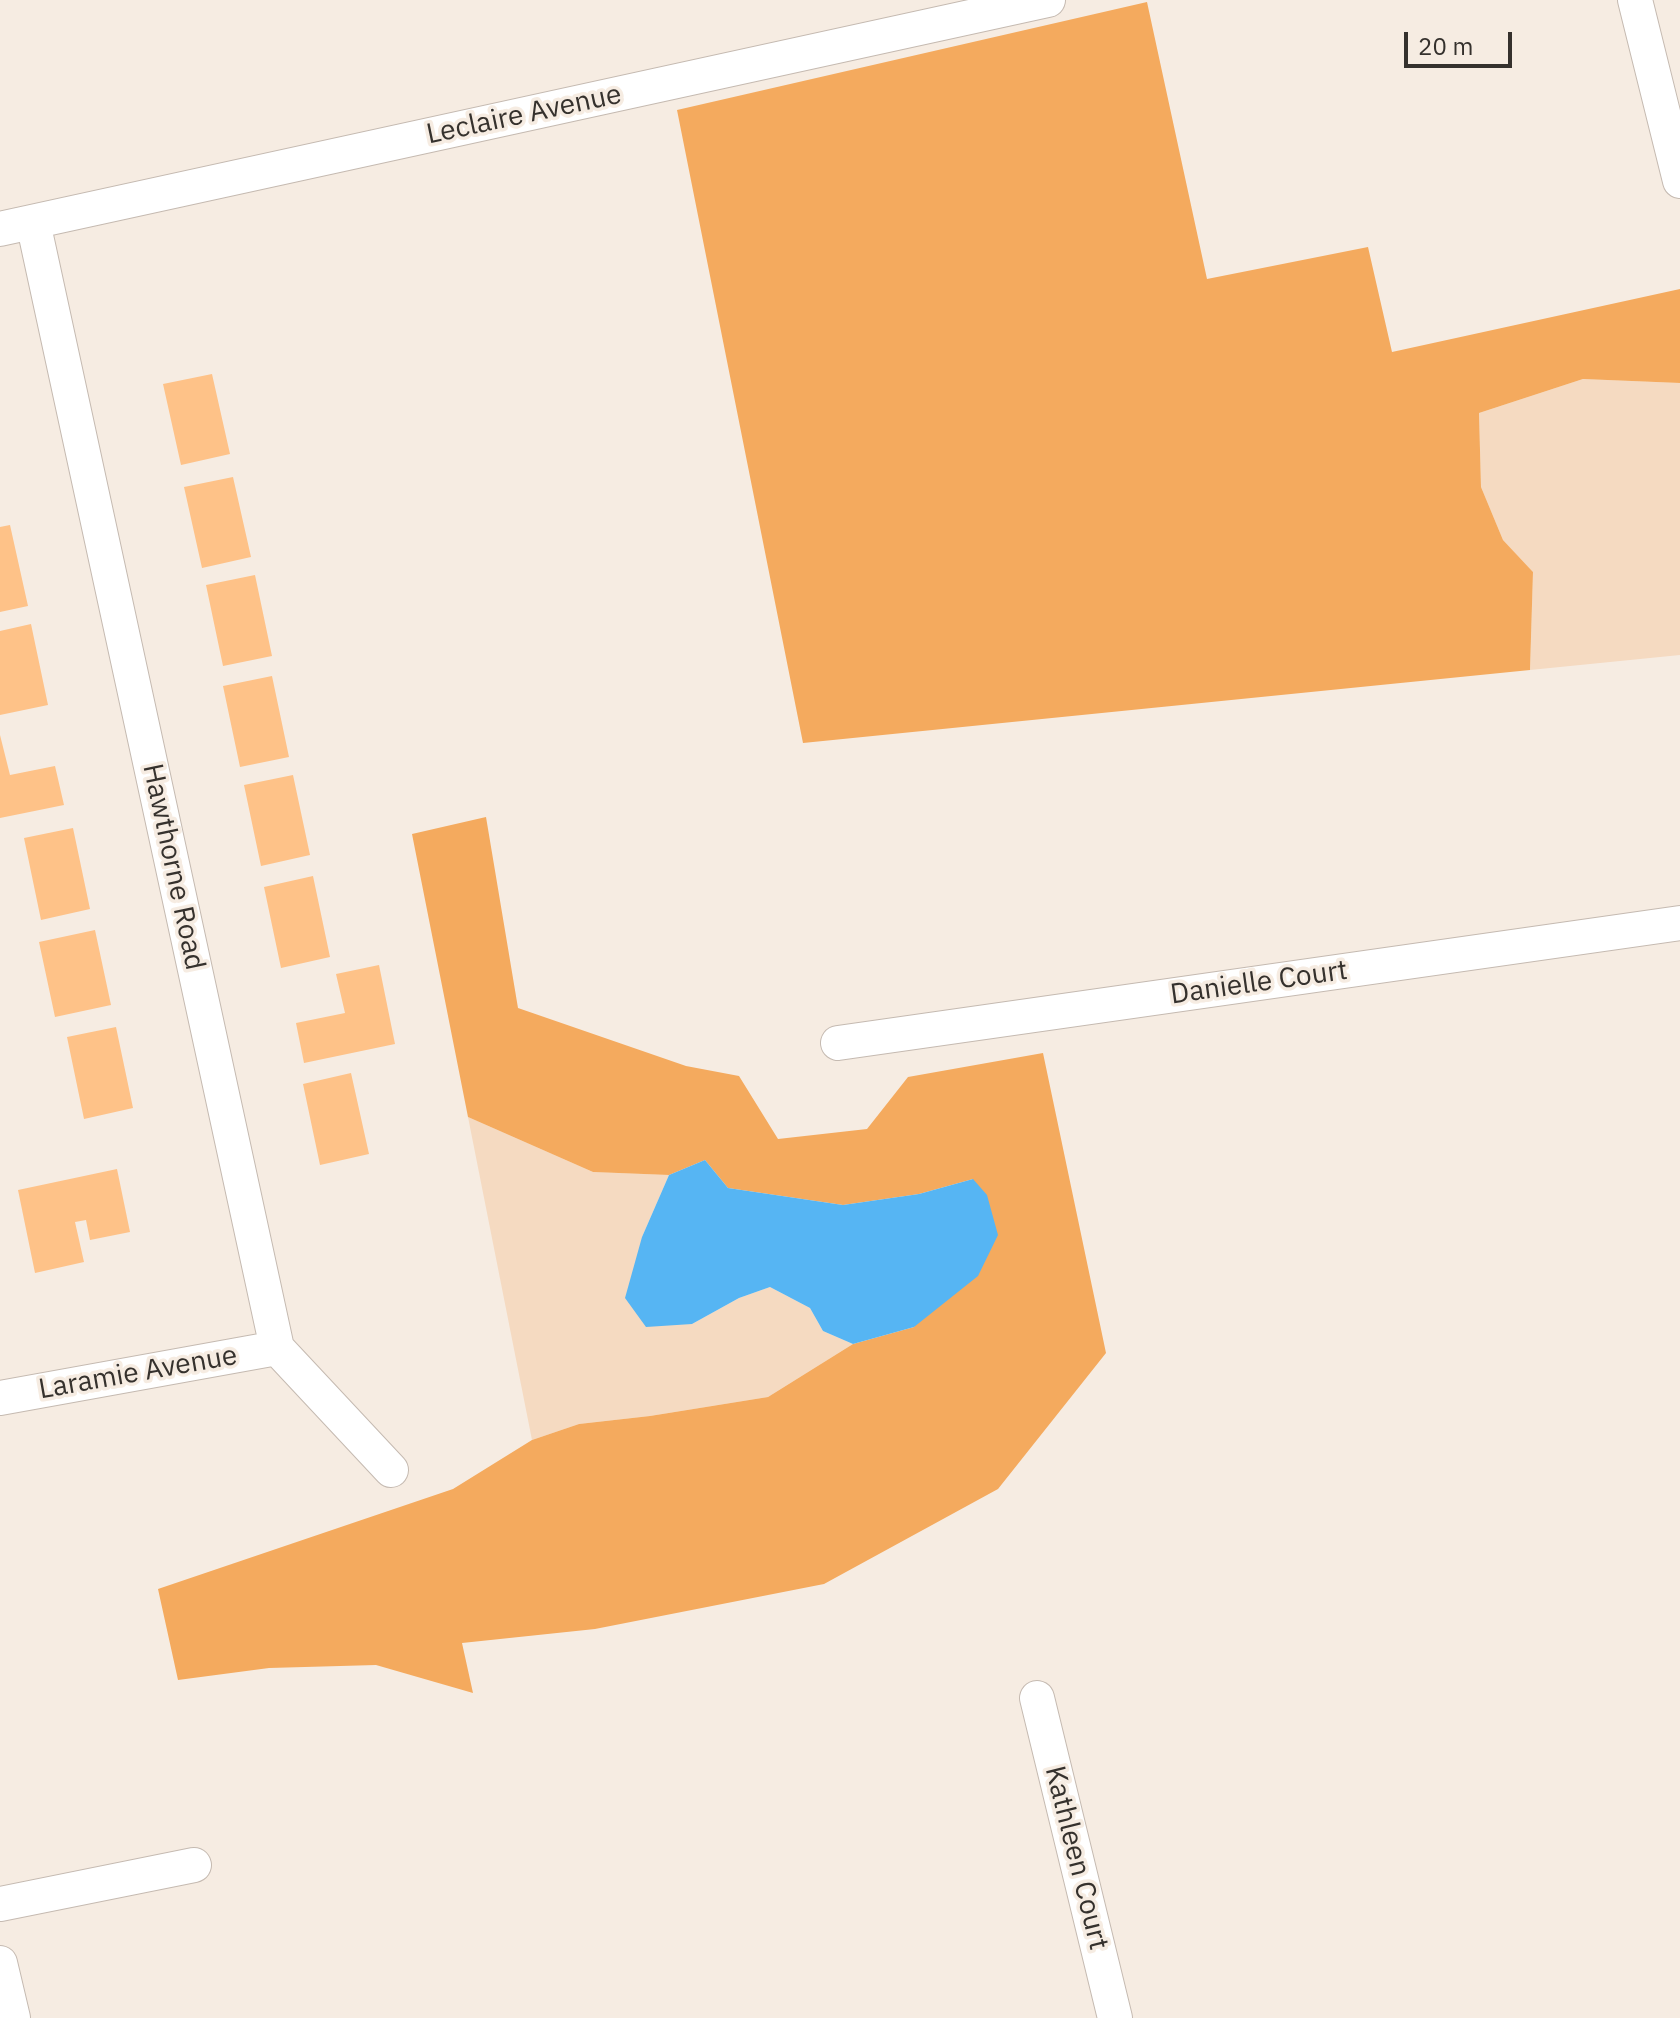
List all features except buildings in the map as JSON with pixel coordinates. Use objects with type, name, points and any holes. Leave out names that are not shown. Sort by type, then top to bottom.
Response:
[{"type":"street","name":"Leclaire Avenue","points":[[0,229],[1048,0]]},
{"type":"street","points":[[1635,0],[1680,181]]},
{"type":"street","name":"Hawthorne Road","points":[[33,222],[277,1348]]},
{"type":"street","name":"Danielle Court","points":[[838,1043],[1680,923]]},
{"type":"street","points":[[277,1348],[391,1470]]},
{"type":"street","name":"Laramie Avenue","points":[[0,1398],[277,1348]]},
{"type":"street","name":"Kathleen Court","points":[[1037,1698],[1115,2018]]},
{"type":"street","points":[[0,1904],[194,1865]]},
{"type":"street","points":[[0,1963],[13,2018]]},
{"type":"shaded area","points":[[1147,2],[1207,279],[1368,247],[1392,352],[1680,289],[1680,383],[1583,379],[1479,413],[1481,487],[1503,540],[1533,572],[1530,670],[803,743],[677,110]]},
{"type":"shaded area","points":[[1583,379],[1680,383],[1680,655],[1530,670],[1533,572],[1503,540],[1481,487],[1479,413]]},
{"type":"shaded area","points":[[486,817],[518,1008],[686,1066],[739,1076],[778,1139],[867,1129],[908,1077],[1043,1053],[1106,1353],[998,1489],[824,1584],[595,1629],[462,1643],[473,1693],[376,1665],[269,1668],[178,1680],[158,1589],[453,1489],[532,1440],[579,1424],[768,1397],[853,1344],[914,1327],[973,1179],[919,1194],[843,1205],[728,1188],[705,1160],[669,1175],[593,1172],[468,1117],[412,834]]},
{"type":"shaded area","points":[[468,1117],[593,1172],[669,1175],[642,1237],[692,1324],[739,1298],[770,1287],[810,1308],[823,1331],[853,1344],[768,1397],[579,1424],[532,1440]]},
{"type":"water","points":[[705,1160],[728,1188],[843,1205],[919,1194],[973,1179],[987,1195],[998,1235],[978,1276],[914,1327],[853,1344],[823,1331],[810,1308],[770,1287],[739,1298],[692,1324],[646,1327],[625,1298],[642,1237],[669,1175]]}]
